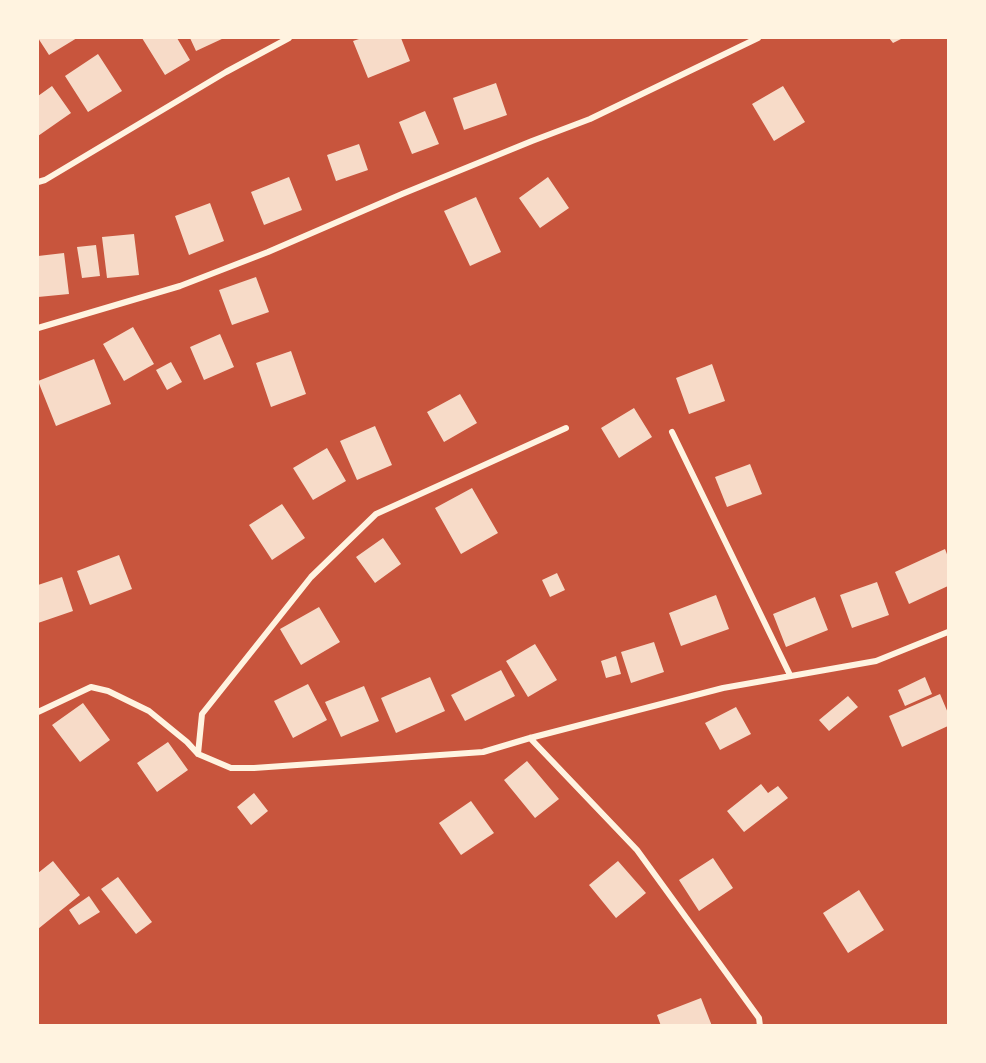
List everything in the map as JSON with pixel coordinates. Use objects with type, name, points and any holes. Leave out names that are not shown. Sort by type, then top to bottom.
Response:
[{"type":"street","points":[[38,182],[45,180],[226,72],[289,38]]},
{"type":"street","points":[[38,328],[180,286],[268,252],[434,181],[590,119],[758,38]]},
{"type":"street","points":[[198,754],[202,714],[310,577],[376,514],[566,428]]},
{"type":"street","points":[[672,432],[790,675]]},
{"type":"street","points":[[38,712],[91,687],[108,691],[149,711],[198,754],[231,768],[483,752],[723,688],[876,661],[948,632]]},
{"type":"street","points":[[530,738],[637,850],[759,1018],[760,1026]]},
{"type":"building","points":[[38,38],[77,38],[49,55]]},
{"type":"building","points":[[142,38],[177,38],[190,60],[165,75]]},
{"type":"building","points":[[190,38],[224,38],[196,51]]},
{"type":"building","points":[[362,38],[401,38],[410,61],[368,78],[353,41]]},
{"type":"building","points":[[889,38],[903,38],[893,43]]},
{"type":"building","points":[[98,54],[122,91],[88,112],[65,76]]},
{"type":"building","points":[[496,83],[507,115],[464,130],[453,98]]},
{"type":"building","points":[[52,86],[71,113],[38,136],[38,96]]},
{"type":"building","points":[[783,86],[805,122],[774,141],[752,104]]},
{"type":"building","points":[[425,111],[439,144],[412,154],[399,122]]},
{"type":"building","points":[[359,144],[368,170],[336,181],[327,155]]},
{"type":"building","points":[[289,177],[302,210],[264,225],[251,192]]},
{"type":"building","points":[[548,177],[569,208],[540,228],[519,198]]},
{"type":"building","points":[[476,197],[501,252],[470,266],[444,211]]},
{"type":"building","points":[[210,203],[224,241],[189,255],[175,216]]},
{"type":"building","points":[[134,234],[139,275],[107,278],[102,237]]},
{"type":"building","points":[[96,245],[100,276],[82,278],[77,247]]},
{"type":"building","points":[[64,253],[69,294],[38,297],[38,256]]},
{"type":"building","points":[[256,277],[269,312],[232,325],[219,290]]},
{"type":"building","points":[[133,327],[154,364],[124,381],[103,344]]},
{"type":"building","points":[[220,334],[234,367],[204,380],[190,347]]},
{"type":"building","points":[[291,351],[306,394],[271,407],[256,363]]},
{"type":"building","points":[[94,359],[111,404],[56,426],[38,381]]},
{"type":"building","points":[[171,362],[182,382],[167,390],[156,370]]},
{"type":"building","points":[[712,364],[725,401],[689,414],[676,378]]},
{"type":"building","points":[[460,394],[477,423],[444,442],[427,412]]},
{"type":"building","points":[[634,408],[652,437],[619,458],[601,428]]},
{"type":"building","points":[[375,426],[392,465],[357,480],[340,441]]},
{"type":"building","points":[[327,448],[346,481],[313,500],[293,468]]},
{"type":"building","points":[[750,464],[762,494],[727,507],[715,477]]},
{"type":"building","points":[[472,488],[498,533],[461,554],[435,508]]},
{"type":"building","points":[[282,504],[305,538],[272,560],[249,525]]},
{"type":"building","points":[[383,538],[401,564],[375,583],[356,557]]},
{"type":"building","points":[[945,549],[948,557],[948,586],[909,604],[895,572]]},
{"type":"building","points":[[119,555],[132,589],[90,605],[77,571]]},
{"type":"building","points":[[557,573],[565,590],[550,597],[542,580]]},
{"type":"building","points":[[62,577],[73,611],[38,623],[38,585]]},
{"type":"building","points":[[877,582],[889,615],[852,628],[840,595]]},
{"type":"building","points":[[716,595],[729,629],[681,646],[669,613]]},
{"type":"building","points":[[815,597],[828,630],[786,647],[773,614]]},
{"type":"building","points":[[319,607],[340,642],[301,665],[280,629]]},
{"type":"building","points":[[654,642],[664,672],[631,683],[621,652]]},
{"type":"building","points":[[535,644],[557,680],[528,697],[506,661]]},
{"type":"building","points":[[616,656],[621,674],[606,678],[601,661]]},
{"type":"building","points":[[501,670],[515,696],[465,721],[451,695]]},
{"type":"building","points":[[430,677],[445,711],[396,733],[381,698]]},
{"type":"building","points":[[925,677],[932,694],[905,706],[898,690]]},
{"type":"building","points":[[308,684],[327,720],[293,738],[274,701]]},
{"type":"building","points":[[364,686],[379,721],[341,737],[325,702]]},
{"type":"building","points":[[940,694],[948,713],[948,726],[902,747],[889,716]]},
{"type":"building","points":[[848,696],[858,707],[829,731],[819,720]]},
{"type":"building","points":[[83,703],[110,740],[80,762],[52,725]]},
{"type":"building","points":[[736,707],[751,734],[720,750],[705,723]]},
{"type":"building","points":[[168,742],[188,770],[157,792],[137,763]]},
{"type":"building","points":[[527,761],[559,799],[535,818],[504,780]]},
{"type":"building","points":[[761,784],[768,793],[778,786],[788,798],[744,832],[727,811]]},
{"type":"building","points":[[254,793],[268,811],[251,825],[237,807]]},
{"type":"building","points":[[471,801],[494,833],[461,855],[439,823]]},
{"type":"building","points":[[713,858],[733,888],[699,911],[679,880]]},
{"type":"building","points":[[53,861],[80,895],[38,929],[38,873]]},
{"type":"building","points":[[618,861],[646,893],[616,918],[589,885]]},
{"type":"building","points":[[118,877],[152,922],[136,934],[101,889]]},
{"type":"building","points":[[859,890],[884,930],[848,953],[823,913]]},
{"type":"building","points":[[89,896],[100,912],[79,925],[69,910]]},
{"type":"building","points":[[701,998],[712,1026],[661,1026],[657,1015]]}]
